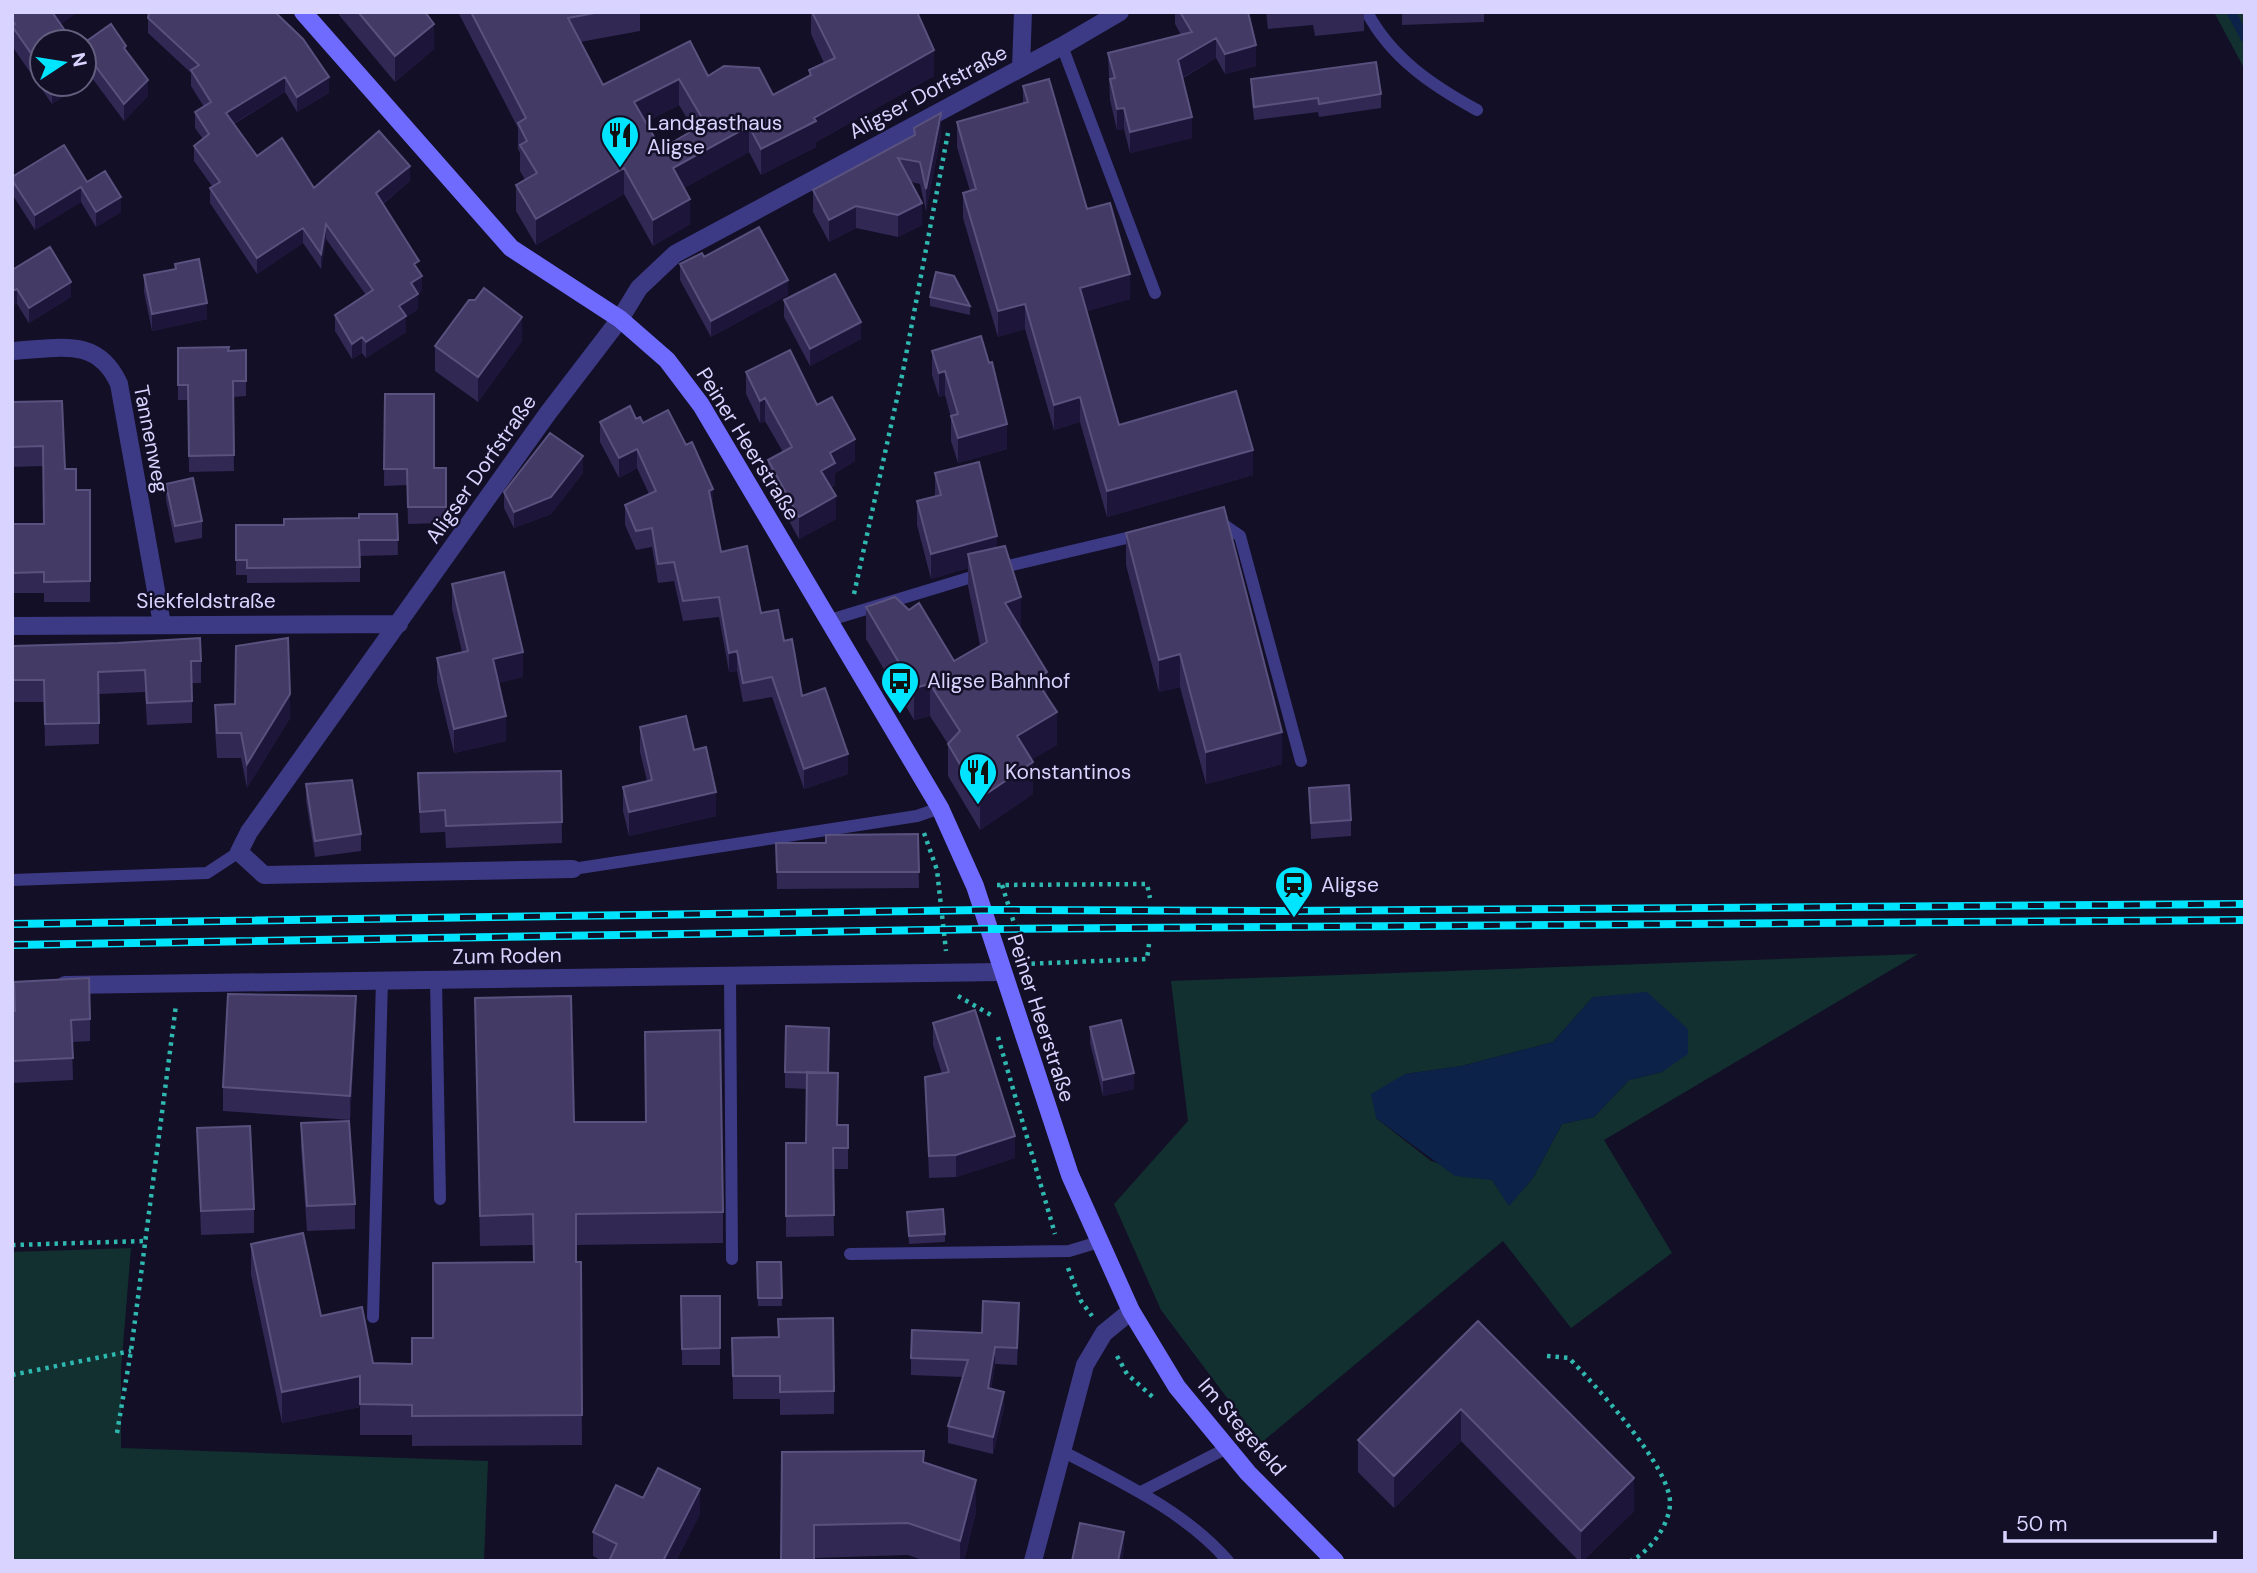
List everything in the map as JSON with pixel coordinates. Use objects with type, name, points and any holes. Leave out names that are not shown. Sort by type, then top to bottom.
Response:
[{"type":"street","name":"Peiner Heerstraße","points":[[303,12],[511,248],[620,319],[667,360],[701,405],[940,808],[975,886],[1055,1132],[1099,1242],[1131,1311]]},
{"type":"street","points":[[1021,68],[1023,12]]},
{"type":"street","name":"Aligser Dorfstraße","points":[[239,852],[249,832],[548,412],[620,319],[639,288],[675,254],[954,105],[1120,12]]},
{"type":"street","name":"Tannenweg","points":[[12,351],[81,348],[98,354],[111,367],[119,384],[162,624]]},
{"type":"street","name":"Siekfeldstraße","points":[[12,626],[399,624]]},
{"type":"street","points":[[239,852],[264,875],[573,869]]},
{"type":"street","name":"Zum Roden","points":[[40,985],[1002,972]]},
{"type":"street","points":[[1033,1561],[1085,1365],[1104,1333],[1131,1311]]},
{"type":"street","name":"Im Stegefeld","points":[[1131,1311],[1177,1387],[1248,1473],[1335,1561]]},
{"type":"lane","points":[[1367,12],[1403,61],[1445,93],[1477,110]]},
{"type":"lane","points":[[1062,46],[1155,293]]},
{"type":"lane","points":[[1207,522],[1224,525],[1240,536],[1301,761]]},
{"type":"lane","points":[[830,620],[1008,566],[1147,533]]},
{"type":"lane","points":[[573,869],[917,816],[940,808]]},
{"type":"lane","points":[[12,880],[207,873],[239,852]]},
{"type":"lane","points":[[730,975],[732,1259]]},
{"type":"lane","points":[[373,1317],[382,980]]},
{"type":"lane","points":[[436,980],[440,1199]]},
{"type":"lane","points":[[850,1254],[1060,1251],[1099,1242]]},
{"type":"lane","points":[[1141,1492],[1227,1448]]},
{"type":"lane","points":[[1062,1451],[1141,1492],[1217,1549],[1228,1561]]},
{"type":"path","points":[[849,613],[903,370],[954,105]]},
{"type":"path","points":[[917,816],[937,870],[942,930],[955,994],[990,1012],[1060,1251],[1081,1301],[1104,1333]]},
{"type":"path","points":[[975,886],[1147,884],[1150,898]]},
{"type":"path","points":[[1002,885],[1027,963]]},
{"type":"path","points":[[1002,972],[1027,963],[1147,958],[1149,944]]},
{"type":"path","points":[[117,1433],[131,1352],[179,983]]},
{"type":"path","points":[[12,1245],[145,1241]]},
{"type":"path","points":[[12,1375],[131,1352]]},
{"type":"path","points":[[1547,1356],[1569,1358],[1603,1392],[1658,1468],[1670,1504],[1661,1531],[1642,1555],[1631,1561]]},
{"type":"green space","points":[[2214,12],[2245,12],[2245,70]]},
{"type":"green space","points":[[1918,954],[1604,1140],[1672,1253],[1571,1328],[1503,1241],[1261,1443],[1161,1310],[1114,1204],[1188,1121],[1171,981]],"holes":[[[1593,997],[1662,1072],[1629,1080],[1594,1117],[1562,1124],[1533,1178],[1509,1205],[1492,1180],[1431,1161],[1376,1118],[1405,1074],[1462,1066],[1553,1042]]]},
{"type":"green space","points":[[131,1248],[121,1370],[121,1448],[488,1461],[484,1561],[12,1561],[12,1252]]},
{"type":"water","points":[[1647,992],[1688,1029],[1688,1054],[1662,1072],[1629,1080],[1594,1117],[1562,1124],[1533,1178],[1509,1206],[1492,1180],[1455,1176],[1376,1118],[1371,1094],[1405,1074],[1462,1066],[1553,1042],[1593,997]]},
{"type":"building","points":[[12,12],[52,12],[63,28],[28,28],[28,49],[12,26],[15,24]]},
{"type":"building","points":[[149,12],[275,12],[303,39],[329,77],[297,97],[285,77],[226,113],[257,156],[282,138],[314,188],[379,131],[410,166],[376,193],[419,261],[414,264],[422,276],[411,283],[418,294],[399,306],[406,316],[366,342],[362,337],[352,344],[335,315],[373,290],[326,224],[321,254],[303,228],[257,258],[210,188],[220,182],[194,146],[209,134],[195,112],[211,102],[191,70],[199,65],[148,18]]},
{"type":"building","points":[[358,12],[425,12],[434,24],[395,56]]},
{"type":"building","points":[[471,12],[600,12],[568,18],[603,85],[690,41],[708,76],[724,66],[759,68],[773,95],[811,75],[809,70],[835,58],[812,12],[917,12],[934,50],[814,118],[816,121],[761,149],[749,126],[673,168],[690,199],[653,220],[624,168],[536,219],[516,185],[537,173],[520,145],[527,141],[518,123],[526,118]],"holes":[[[679,79],[702,118],[699,120],[702,125],[661,149],[634,102]]]},
{"type":"building","points":[[1180,12],[1248,12],[1256,45],[1225,54],[1216,38],[1178,60],[1192,117],[1130,132],[1124,108],[1117,109],[1110,79],[1115,78],[1108,53],[1192,32]]},
{"type":"building","points":[[111,24],[126,46],[124,48],[148,80],[124,104],[98,70],[98,33]]},
{"type":"building","points":[[1376,62],[1381,94],[1319,104],[1318,98],[1254,107],[1251,79]]},
{"type":"building","points":[[1049,79],[1087,209],[1110,203],[1130,274],[1080,288],[1119,425],[1236,391],[1253,450],[1107,491],[1080,397],[1054,405],[1025,304],[998,311],[963,193],[976,189],[957,122],[1028,102],[1023,86]]},
{"type":"building","points":[[941,113],[926,189],[920,162],[898,158],[922,203],[898,215],[856,206],[829,220],[813,190],[915,135],[914,128]]},
{"type":"building","points":[[64,145],[87,182],[105,171],[121,197],[96,212],[81,187],[35,215],[12,177]]},
{"type":"building","points":[[759,227],[788,280],[711,321],[680,264],[702,253],[704,257]]},
{"type":"building","points":[[50,247],[71,282],[29,308],[17,289],[12,291],[12,270]]},
{"type":"building","points":[[199,259],[207,303],[152,314],[144,275],[176,269],[175,264]]},
{"type":"building","points":[[936,272],[954,276],[970,306],[930,297]]},
{"type":"building","points":[[835,274],[861,322],[810,349],[784,300]]},
{"type":"building","points":[[484,288],[522,317],[478,377],[435,346],[469,300],[475,300]]},
{"type":"building","points":[[981,336],[989,363],[992,362],[1007,424],[958,438],[951,416],[958,414],[945,371],[939,373],[932,351]]},
{"type":"building","points":[[229,347],[228,351],[246,350],[246,381],[233,381],[234,455],[189,456],[188,385],[178,385],[178,348]]},
{"type":"building","points":[[790,350],[817,405],[832,397],[855,439],[830,453],[835,463],[821,471],[836,496],[799,517],[768,460],[792,447],[765,398],[760,401],[746,372]]},
{"type":"building","points":[[385,394],[434,394],[434,468],[446,468],[446,507],[408,507],[407,469],[384,469]]},
{"type":"building","points":[[62,401],[65,469],[76,469],[76,490],[90,490],[90,581],[44,582],[44,572],[12,573],[12,524],[44,524],[43,446],[12,447],[12,402]]},
{"type":"building","points":[[630,406],[636,419],[640,417],[643,423],[668,410],[686,445],[692,442],[713,489],[709,491],[721,552],[747,546],[761,613],[778,610],[784,641],[792,639],[802,696],[825,688],[848,754],[804,769],[772,677],[743,683],[737,651],[729,653],[719,597],[683,601],[674,562],[658,564],[652,528],[636,531],[625,505],[656,491],[637,449],[619,458],[600,422]]},
{"type":"building","points":[[550,433],[583,456],[551,497],[514,512],[504,492]]},
{"type":"building","points":[[979,462],[997,536],[931,554],[917,501],[941,495],[935,473]]},
{"type":"building","points":[[193,478],[202,521],[175,526],[166,484]]},
{"type":"building","points":[[1224,507],[1282,732],[1206,752],[1180,654],[1159,660],[1126,533]]},
{"type":"building","points":[[359,514],[397,514],[398,540],[359,540],[360,567],[247,568],[247,560],[236,560],[236,525],[284,525],[284,519],[359,518]]},
{"type":"building","points":[[1005,546],[1021,597],[1005,603],[1047,672],[1036,680],[1057,712],[1017,736],[1033,762],[980,798],[948,744],[960,731],[930,684],[914,688],[866,607],[895,597],[909,610],[919,603],[954,661],[987,642],[968,554]]},
{"type":"building","points":[[504,572],[523,652],[493,659],[506,716],[454,729],[437,658],[468,651],[452,584]]},
{"type":"building","points":[[200,638],[201,661],[191,661],[192,701],[147,703],[145,670],[98,672],[99,723],[45,724],[44,680],[12,680],[12,642],[13,646]]},
{"type":"building","points":[[288,638],[290,694],[247,764],[241,733],[217,733],[215,705],[235,704],[236,646]]},
{"type":"building","points":[[686,716],[694,750],[706,747],[716,792],[629,812],[623,787],[652,780],[640,727]]},
{"type":"building","points":[[561,771],[562,822],[446,826],[445,810],[420,812],[418,773]]},
{"type":"building","points":[[352,780],[361,834],[315,841],[306,784]]},
{"type":"building","points":[[1349,785],[1351,820],[1311,823],[1309,788]]},
{"type":"building","points":[[918,834],[919,872],[777,872],[776,843],[826,843],[826,835]]},
{"type":"building","points":[[89,978],[90,1019],[71,1020],[73,1058],[12,1061],[14,982]]},
{"type":"building","points":[[228,994],[356,996],[350,1096],[223,1087]]},
{"type":"building","points":[[571,996],[574,1122],[646,1122],[645,1032],[720,1030],[723,1212],[576,1214],[576,1262],[581,1262],[582,1415],[412,1416],[412,1405],[360,1404],[360,1376],[282,1392],[251,1244],[303,1233],[321,1316],[362,1307],[373,1363],[412,1364],[412,1338],[433,1338],[433,1263],[534,1262],[533,1214],[480,1216],[475,998]]},
{"type":"building","points":[[975,1010],[1015,1136],[956,1155],[929,1156],[925,1077],[949,1072],[933,1023]]},
{"type":"building","points":[[1121,1020],[1134,1073],[1103,1080],[1090,1027]]},
{"type":"building","points":[[786,1026],[829,1028],[828,1073],[785,1072]]},
{"type":"building","points":[[807,1072],[838,1073],[837,1125],[848,1125],[848,1148],[833,1148],[834,1215],[786,1216],[786,1143],[806,1143]]},
{"type":"building","points":[[349,1121],[355,1204],[307,1206],[301,1123]]},
{"type":"building","points":[[250,1126],[254,1209],[201,1211],[197,1128]]},
{"type":"building","points":[[943,1209],[945,1234],[909,1236],[907,1212]]},
{"type":"building","points":[[757,1262],[781,1262],[782,1298],[758,1298]]},
{"type":"building","points":[[681,1296],[720,1296],[720,1348],[682,1349]]},
{"type":"building","points":[[983,1301],[1019,1303],[1017,1348],[995,1347],[988,1388],[1004,1392],[993,1437],[948,1426],[968,1360],[911,1358],[912,1330],[982,1333]]},
{"type":"building","points":[[833,1318],[834,1391],[780,1392],[780,1376],[733,1376],[732,1338],[779,1337],[778,1319]]},
{"type":"building","points":[[1478,1321],[1634,1478],[1581,1531],[1461,1409],[1394,1476],[1358,1440]]},
{"type":"building","points":[[924,1451],[923,1462],[976,1480],[960,1541],[908,1523],[814,1525],[814,1561],[781,1561],[782,1452]]},
{"type":"building","points":[[658,1468],[700,1489],[663,1561],[609,1561],[617,1544],[593,1532],[616,1485],[643,1498]]},
{"type":"building","points":[[1080,1523],[1124,1532],[1118,1561],[1072,1561]]},
{"type":"waterway","points":[[2231,12],[2245,38]]},
{"type":"railway","points":[[12,924],[981,910],[1284,911],[2245,904]]},
{"type":"railway","points":[[12,945],[988,929],[2245,920]]},
{"type":"place","name":"Landgasthaus Aligse","points":[[620,169]]},
{"type":"place","name":"Aligse Bahnhof","points":[[900,715]]},
{"type":"place","name":"Konstantinos","points":[[978,806]]},
{"type":"place","name":"Aligse","points":[[1294,919]]}]
